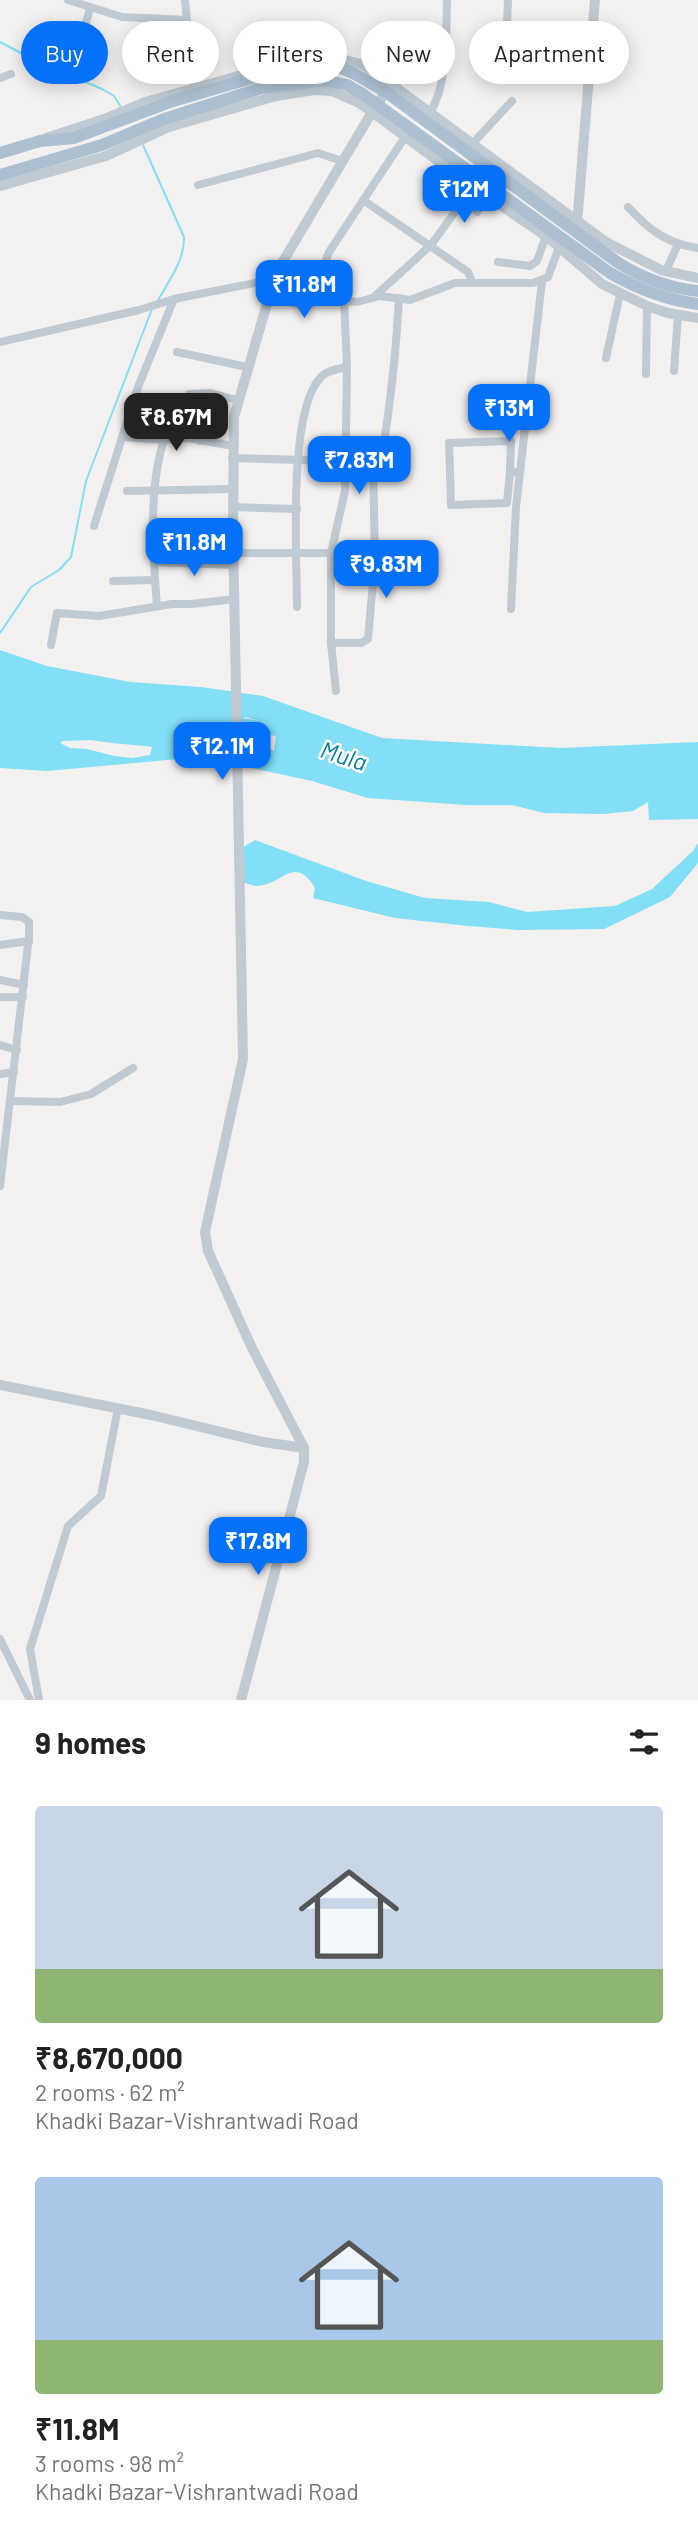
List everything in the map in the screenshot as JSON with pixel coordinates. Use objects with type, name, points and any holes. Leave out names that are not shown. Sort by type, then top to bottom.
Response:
[{"type":"main road","points":[[0,153],[74,138],[141,109],[300,64],[336,66],[388,88],[626,282],[672,300],[698,304]]},
{"type":"main road","points":[[0,175],[102,145],[126,141],[262,89],[313,80],[347,85],[374,108],[569,236],[632,271],[674,288],[698,291]]},
{"type":"street","points":[[68,0],[135,19],[186,20]]},
{"type":"street","points":[[185,0],[194,89]]},
{"type":"street","points":[[431,111],[437,102],[440,86],[447,0]]},
{"type":"street","points":[[507,21],[508,0]]},
{"type":"street","points":[[269,297],[301,306],[317,300],[357,302],[380,296],[415,299],[449,284],[533,283],[548,277],[569,236],[595,0]]},
{"type":"street","points":[[87,21],[90,8]]},
{"type":"street","points":[[141,109],[258,65],[337,58],[361,64],[388,88],[431,111],[473,143],[569,236],[603,284],[647,306],[698,318]]},
{"type":"street","points":[[0,78],[11,74]]},
{"type":"street","points":[[241,1700],[304,1462],[304,1448],[252,1348],[208,1251],[206,1240],[206,1224],[243,1059],[232,458],[237,400],[275,279],[292,243],[388,88]]},
{"type":"street","points":[[473,143],[512,101]]},
{"type":"street","points":[[374,108],[405,137],[546,236],[569,236],[622,252],[666,271],[698,278]]},
{"type":"street","points":[[317,300],[317,283],[329,252],[405,137]]},
{"type":"street","points":[[0,186],[106,156],[126,141]]},
{"type":"street","points":[[198,185],[318,153],[342,161]]},
{"type":"street","points":[[372,298],[431,245],[473,187]]},
{"type":"street","points":[[477,212],[487,197]]},
{"type":"street","points":[[363,200],[468,272],[472,282]]},
{"type":"street","points":[[628,206],[646,227],[678,244],[698,248]]},
{"type":"street","points":[[498,262],[530,266],[537,261],[546,236]]},
{"type":"street","points":[[666,271],[678,244]]},
{"type":"street","points":[[0,341],[139,310],[174,299],[275,279]]},
{"type":"street","points":[[511,609],[515,472],[542,281]]},
{"type":"street","points":[[607,358],[620,294]]},
{"type":"street","points":[[232,458],[373,462],[382,454],[396,362],[399,298]]},
{"type":"street","points":[[94,526],[138,387],[174,299]]},
{"type":"street","points":[[336,691],[331,643],[331,553],[345,491],[344,300]]},
{"type":"street","points":[[646,374],[647,306]]},
{"type":"street","points":[[674,371],[678,315]]},
{"type":"street","points":[[177,352],[247,367]]},
{"type":"street","points":[[297,607],[298,461],[303,414],[309,397],[323,376],[346,368]]},
{"type":"street","points":[[189,394],[210,393],[237,400]]},
{"type":"street","points":[[200,441],[210,393]]},
{"type":"street","points":[[122,437],[164,440],[188,438],[233,446]]},
{"type":"street","points":[[157,606],[154,523],[160,454],[164,440]]},
{"type":"street","points":[[511,441],[515,472],[507,503],[451,505],[449,443],[511,441]]},
{"type":"street","points":[[331,643],[361,643],[368,639],[375,559],[373,462]]},
{"type":"street","points":[[127,491],[233,489]]},
{"type":"street","points":[[233,507],[297,509]]},
{"type":"street","points":[[154,523],[233,533]]},
{"type":"street","points":[[233,553],[331,553]]},
{"type":"street","points":[[155,562],[234,565]]},
{"type":"street","points":[[113,581],[155,580]]},
{"type":"street","points":[[51,645],[57,613],[99,616],[157,606],[234,598]]},
{"type":"street","points":[[0,915],[22,917],[29,922],[11,1101],[4,1123],[0,1186]]},
{"type":"street","points":[[0,945],[29,941]]},
{"type":"street","points":[[0,980],[24,985]]},
{"type":"street","points":[[0,997],[23,997]]},
{"type":"street","points":[[0,1045],[17,1050]]},
{"type":"street","points":[[11,1101],[60,1102],[92,1094],[133,1068]]},
{"type":"street","points":[[0,1074],[14,1072]]},
{"type":"street","points":[[0,1385],[304,1448]]},
{"type":"street","points":[[39,1700],[30,1649],[68,1526],[101,1496],[118,1408]]},
{"type":"street","points":[[0,1639],[30,1700]]},
{"type":"water","points":[[0,650],[47,666],[130,682],[201,687],[263,696],[382,738],[560,748],[698,742],[698,819],[649,820],[648,802],[633,811],[604,814],[544,813],[512,805],[466,805],[368,798],[312,781],[201,757],[47,771],[0,768]],"holes":[[[245,717],[267,723],[276,733],[274,751],[251,741],[244,744],[235,738],[234,722]],[[91,740],[107,742],[152,747],[150,755],[132,758],[70,748],[60,743]]]},
{"type":"water","points":[[255,840],[366,881],[425,898],[489,902],[527,912],[615,906],[652,889],[693,851],[698,843],[698,863],[670,897],[604,929],[518,930],[395,918],[313,898],[315,888],[301,873],[294,872],[257,886],[249,884],[241,881],[240,849]]},
{"type":"waterway","points":[[0,42],[38,62],[102,89],[114,96],[121,107]]},
{"type":"waterway","points":[[143,145],[184,237],[179,262],[157,302]]},
{"type":"waterway","points":[[0,633],[31,587],[59,570],[71,557],[86,481],[152,309]]},
{"type":"waterway","name":"Mula","points":[[225,721],[286,733]]}]
